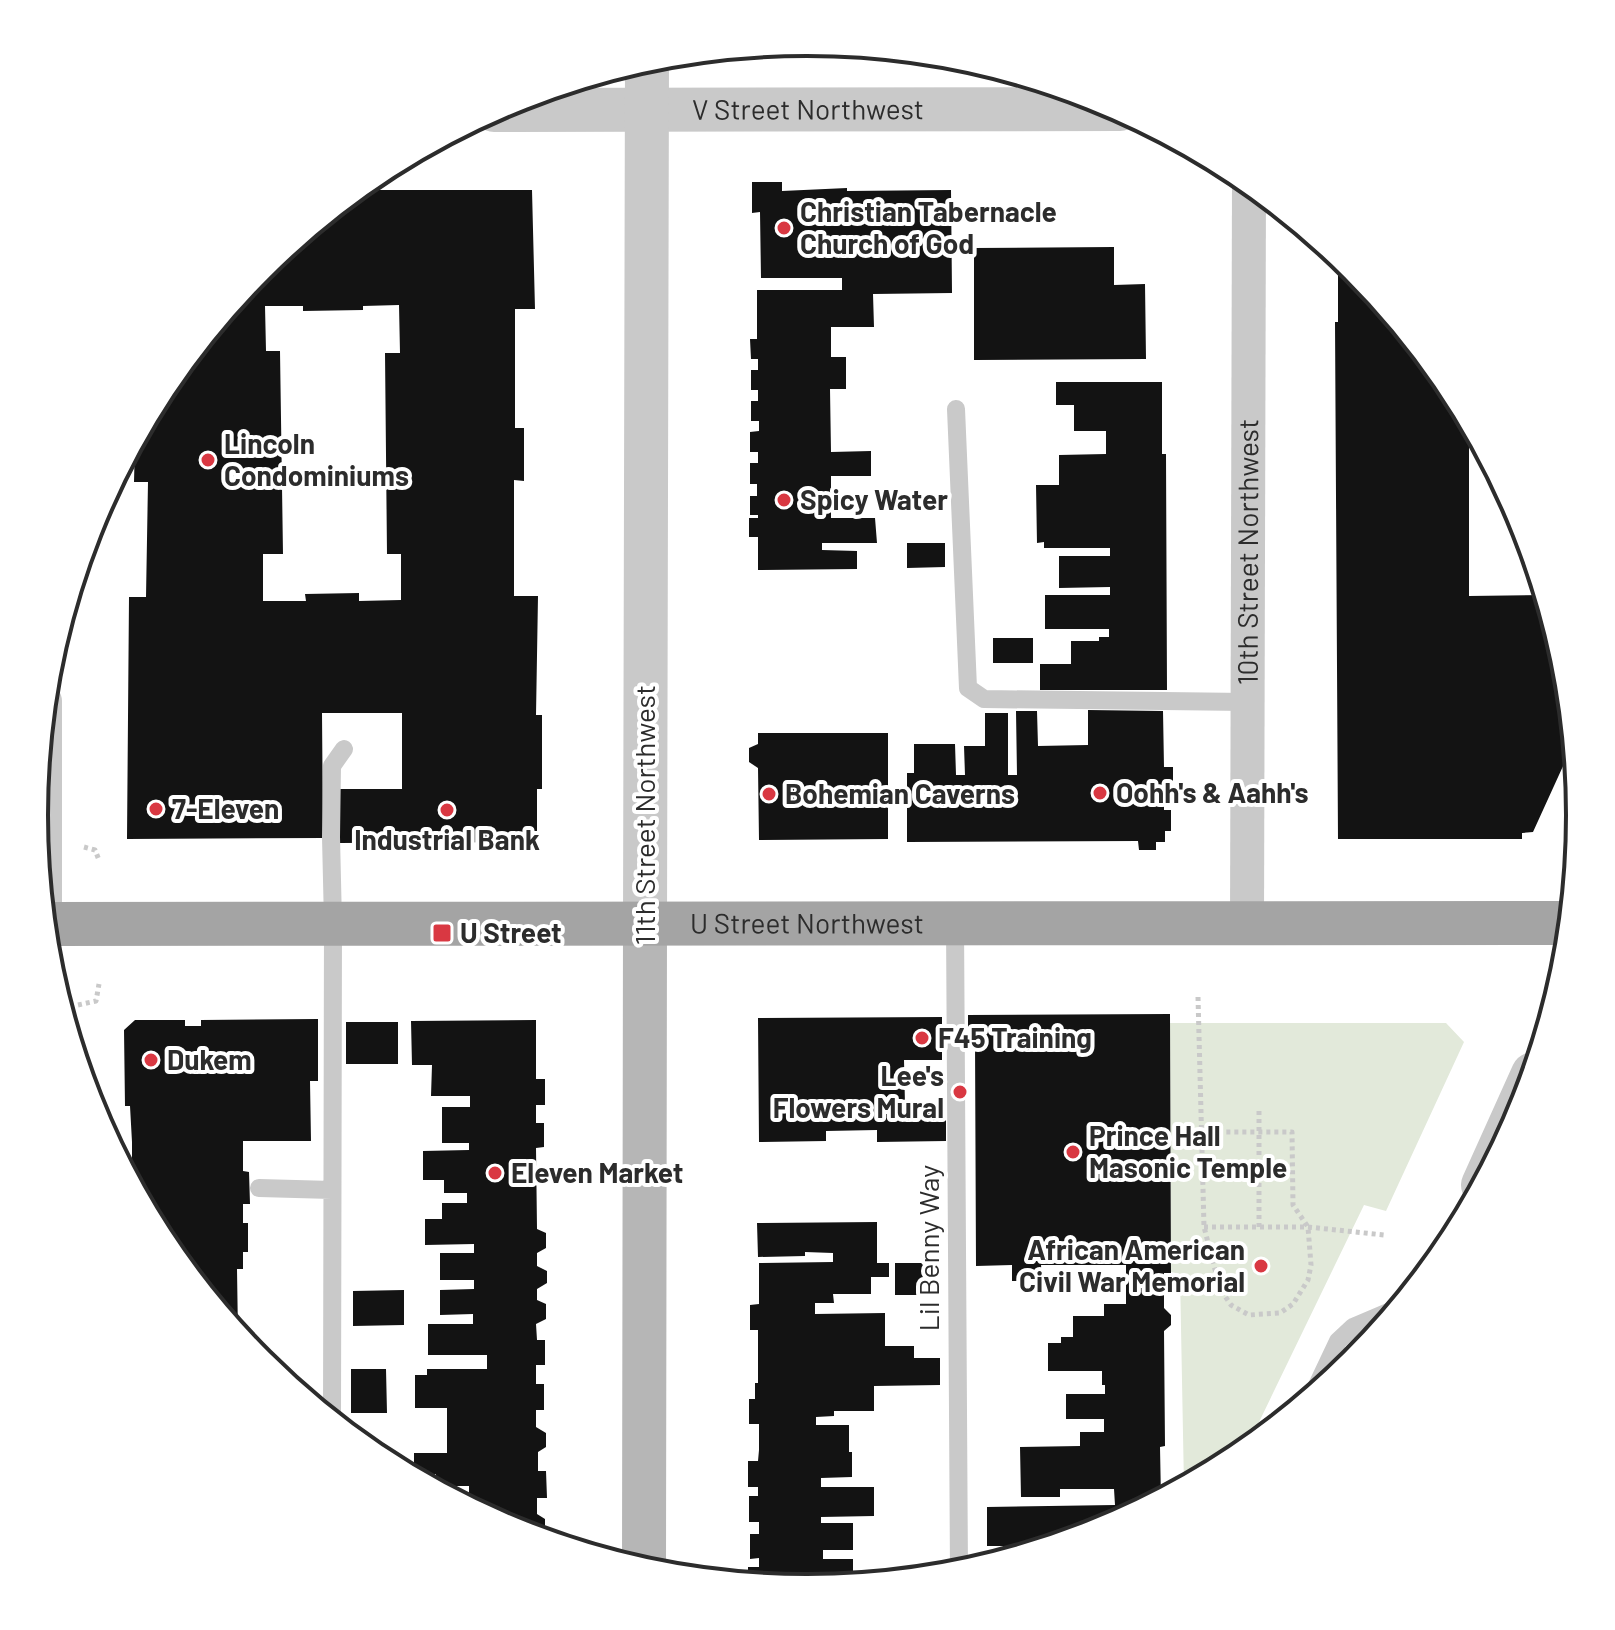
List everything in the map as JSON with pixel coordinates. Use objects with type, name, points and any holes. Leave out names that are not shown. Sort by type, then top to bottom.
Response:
[{"type":"main road","name":"U Street Northwest","points":[[56,924],[1559,923]]},
{"type":"main road","name":"11th Street Northwest","points":[[644,1557],[645,924]]},
{"type":"street","name":"11th Street Northwest","points":[[645,924],[647,73]]},
{"type":"street","name":"V Street Northwest","points":[[526,110],[1087,109]]},
{"type":"street","name":"10th Street Northwest","points":[[1247,924],[1249,197]]},
{"type":"lane","points":[[956,409],[968,688],[984,699],[1247,702]]},
{"type":"lane","points":[[332,1407],[332,766],[344,749]]},
{"type":"lane","name":"Lil Benny Way","points":[[955,923],[959,1559]]},
{"type":"lane","points":[[259,1188],[332,1190]]},
{"type":"lane","points":[[1323,1372],[1338,1341],[1353,1327],[1379,1316]]},
{"type":"lane","points":[[1353,1327],[1363,1332]]},
{"type":"path","points":[[80,847],[95,850],[99,860]]},
{"type":"path","points":[[78,1005],[96,1001],[99,984]]},
{"type":"path","points":[[1198,997],[1201,1132],[1204,1227],[1220,1289],[1231,1305],[1249,1315],[1280,1313],[1293,1304],[1303,1291],[1311,1265],[1308,1227],[1293,1205],[1292,1132],[1201,1132]]},
{"type":"path","points":[[1259,1111],[1259,1227]]},
{"type":"path","points":[[1204,1227],[1308,1227],[1384,1235]]},
{"type":"green space","points":[[1170,1023],[1446,1023],[1464,1042],[1386,1211],[1364,1205],[1256,1428],[1184,1475],[1180,1274],[1171,1272]]},
{"type":"building","points":[[752,182],[782,182],[782,191],[847,188],[847,191],[951,190],[952,293],[873,294],[874,327],[831,327],[831,357],[846,357],[846,389],[830,389],[831,452],[871,451],[871,476],[831,476],[831,518],[875,518],[877,543],[822,543],[822,550],[857,551],[857,569],[758,570],[758,537],[749,537],[749,518],[758,518],[758,515],[750,515],[750,496],[757,496],[757,484],[750,484],[750,463],[758,463],[758,452],[750,452],[750,432],[759,431],[759,421],[751,421],[751,401],[758,401],[758,390],[751,390],[751,370],[758,370],[758,359],[751,359],[750,339],[757,339],[757,290],[842,290],[842,278],[761,278],[760,212],[752,213]]},
{"type":"building","name":"Lincoln Condominiums","points":[[376,190],[532,190],[535,309],[515,309],[515,428],[524,428],[524,481],[514,480],[514,596],[538,596],[536,715],[542,715],[542,789],[537,789],[537,842],[337,843],[339,789],[402,789],[402,713],[322,713],[323,838],[127,839],[129,597],[146,597],[148,482],[134,482],[134,464],[150,435],[205,353],[270,278],[345,212]],"holes":[[[399,305],[400,353],[385,353],[387,554],[401,554],[401,600],[359,601],[359,593],[305,594],[306,601],[263,601],[263,554],[283,554],[280,351],[266,351],[265,306],[303,306],[303,311],[363,310],[363,306]]]},
{"type":"building","points":[[1114,247],[1114,285],[1145,284],[1146,359],[974,360],[974,248]]},
{"type":"building","points":[[1338,272],[1379,314],[1410,353],[1469,442],[1469,596],[1534,595],[1561,716],[1565,762],[1533,832],[1522,833],[1522,839],[1338,839],[1335,322],[1338,322]]},
{"type":"building","points":[[1056,382],[1162,382],[1162,454],[1166,454],[1167,690],[1040,690],[1040,664],[1071,664],[1071,641],[1099,641],[1099,637],[1109,637],[1109,629],[1045,629],[1045,595],[1110,595],[1110,587],[1059,588],[1059,556],[1110,556],[1110,548],[1044,548],[1044,542],[1037,543],[1036,485],[1059,485],[1059,455],[1106,454],[1106,431],[1074,431],[1074,405],[1056,405]]},
{"type":"building","points":[[907,543],[945,543],[945,567],[907,568]]},
{"type":"building","points":[[993,638],[1033,638],[1033,663],[993,663]]},
{"type":"building","points":[[1088,710],[1163,711],[1164,767],[1173,767],[1173,788],[1164,789],[1164,810],[1171,810],[1171,831],[1165,831],[1165,842],[1156,842],[1156,850],[1139,850],[1138,841],[907,842],[907,773],[914,773],[914,744],[955,744],[956,775],[965,775],[964,746],[985,746],[985,713],[1008,713],[1008,775],[1017,775],[1016,711],[1037,711],[1038,746],[1088,745]]},
{"type":"building","points":[[758,733],[888,733],[888,839],[759,840],[758,768],[749,762],[749,748],[758,744]]},
{"type":"building","name":"Prince Hall Masonic Temple","points":[[1170,1014],[1171,1273],[1164,1273],[1164,1308],[1171,1315],[1171,1325],[1164,1331],[1165,1446],[1160,1447],[1161,1487],[1098,1517],[1014,1546],[987,1546],[987,1507],[1115,1505],[1114,1489],[1060,1489],[1060,1497],[1021,1497],[1020,1447],[1080,1446],[1080,1432],[1104,1432],[1104,1419],[1066,1419],[1066,1394],[1105,1394],[1102,1371],[1048,1371],[1048,1343],[1061,1343],[1061,1337],[1073,1337],[1073,1316],[1104,1316],[1104,1304],[1126,1304],[1126,1265],[1041,1265],[1042,1281],[1012,1281],[1012,1265],[976,1266],[975,1040],[968,1040],[968,1015]]},
{"type":"building","points":[[942,1017],[942,1060],[904,1060],[905,1105],[946,1105],[946,1141],[877,1142],[877,1130],[826,1131],[826,1141],[759,1142],[758,1018]]},
{"type":"building","points":[[318,1019],[318,1081],[310,1081],[311,1141],[243,1141],[243,1171],[249,1172],[250,1204],[243,1204],[243,1223],[248,1223],[248,1252],[243,1252],[243,1269],[237,1269],[238,1318],[176,1237],[130,1159],[130,1106],[125,1106],[124,1030],[135,1020],[185,1020],[185,1026],[201,1026],[201,1020]]},
{"type":"building","points":[[536,1020],[536,1079],[545,1079],[545,1105],[536,1105],[536,1123],[544,1123],[544,1147],[536,1148],[537,1229],[546,1233],[546,1248],[537,1253],[537,1266],[547,1271],[547,1283],[537,1289],[537,1300],[546,1304],[546,1319],[536,1324],[537,1340],[545,1340],[545,1365],[536,1365],[536,1384],[544,1384],[544,1410],[536,1410],[536,1427],[546,1433],[546,1447],[538,1452],[538,1471],[546,1471],[547,1498],[537,1498],[537,1514],[545,1519],[545,1527],[469,1494],[469,1486],[453,1486],[414,1464],[414,1453],[447,1453],[447,1408],[415,1408],[415,1375],[427,1375],[427,1369],[487,1369],[487,1355],[428,1355],[428,1324],[473,1324],[473,1314],[440,1315],[440,1290],[474,1289],[474,1280],[440,1280],[440,1253],[474,1253],[474,1244],[425,1245],[425,1219],[442,1219],[442,1203],[467,1203],[467,1193],[444,1193],[444,1180],[423,1180],[423,1151],[469,1150],[469,1143],[442,1143],[442,1107],[470,1107],[470,1096],[431,1096],[432,1065],[412,1065],[411,1021]]},
{"type":"building","points":[[346,1022],[398,1022],[398,1064],[346,1064]]},
{"type":"building","points":[[877,1222],[877,1263],[889,1263],[889,1277],[871,1277],[871,1294],[833,1294],[834,1303],[815,1303],[815,1314],[885,1313],[885,1346],[914,1346],[914,1358],[940,1358],[940,1385],[874,1386],[874,1411],[834,1411],[834,1416],[816,1417],[816,1425],[849,1425],[849,1452],[852,1452],[852,1477],[821,1478],[821,1487],[874,1487],[874,1516],[821,1517],[821,1523],[853,1523],[853,1550],[823,1550],[823,1559],[853,1559],[853,1573],[748,1572],[748,1567],[759,1567],[759,1558],[750,1559],[750,1534],[759,1534],[759,1522],[749,1522],[749,1496],[758,1496],[758,1487],[748,1487],[748,1461],[758,1461],[759,1450],[759,1424],[749,1424],[749,1399],[755,1399],[755,1383],[758,1383],[758,1330],[750,1330],[750,1305],[759,1304],[759,1263],[833,1262],[833,1253],[805,1252],[805,1256],[758,1257],[757,1223]]},
{"type":"building","points":[[895,1263],[934,1263],[934,1295],[895,1295]]},
{"type":"building","points":[[404,1290],[404,1325],[353,1326],[353,1291]]},
{"type":"building","points":[[351,1369],[386,1369],[387,1413],[351,1413]]},
{"type":"place","name":"Christian Tabernacle Church of God","points":[[784,228]]},
{"type":"place","name":"Lincoln Condominiums","points":[[208,460]]},
{"type":"place","name":"Spicy Water","points":[[784,500]]},
{"type":"place","name":"Oohh's & Aahh's","points":[[1100,793]]},
{"type":"place","name":"Bohemian Caverns","points":[[769,794]]},
{"type":"place","name":"7-Eleven","points":[[156,809]]},
{"type":"place","name":"Industrial Bank","points":[[447,810]]},
{"type":"place","name":"U Street","points":[[442,933]]},
{"type":"place","name":"F45 Training","points":[[922,1038]]},
{"type":"place","name":"Dukem","points":[[151,1060]]},
{"type":"place","name":"Lee's Flowers Mural","points":[[960,1092]]},
{"type":"place","name":"Prince Hall Masonic Temple","points":[[1073,1152]]},
{"type":"place","name":"Eleven Market","points":[[495,1173]]},
{"type":"place","name":"African American Civil War Memorial","points":[[1261,1266]]}]
